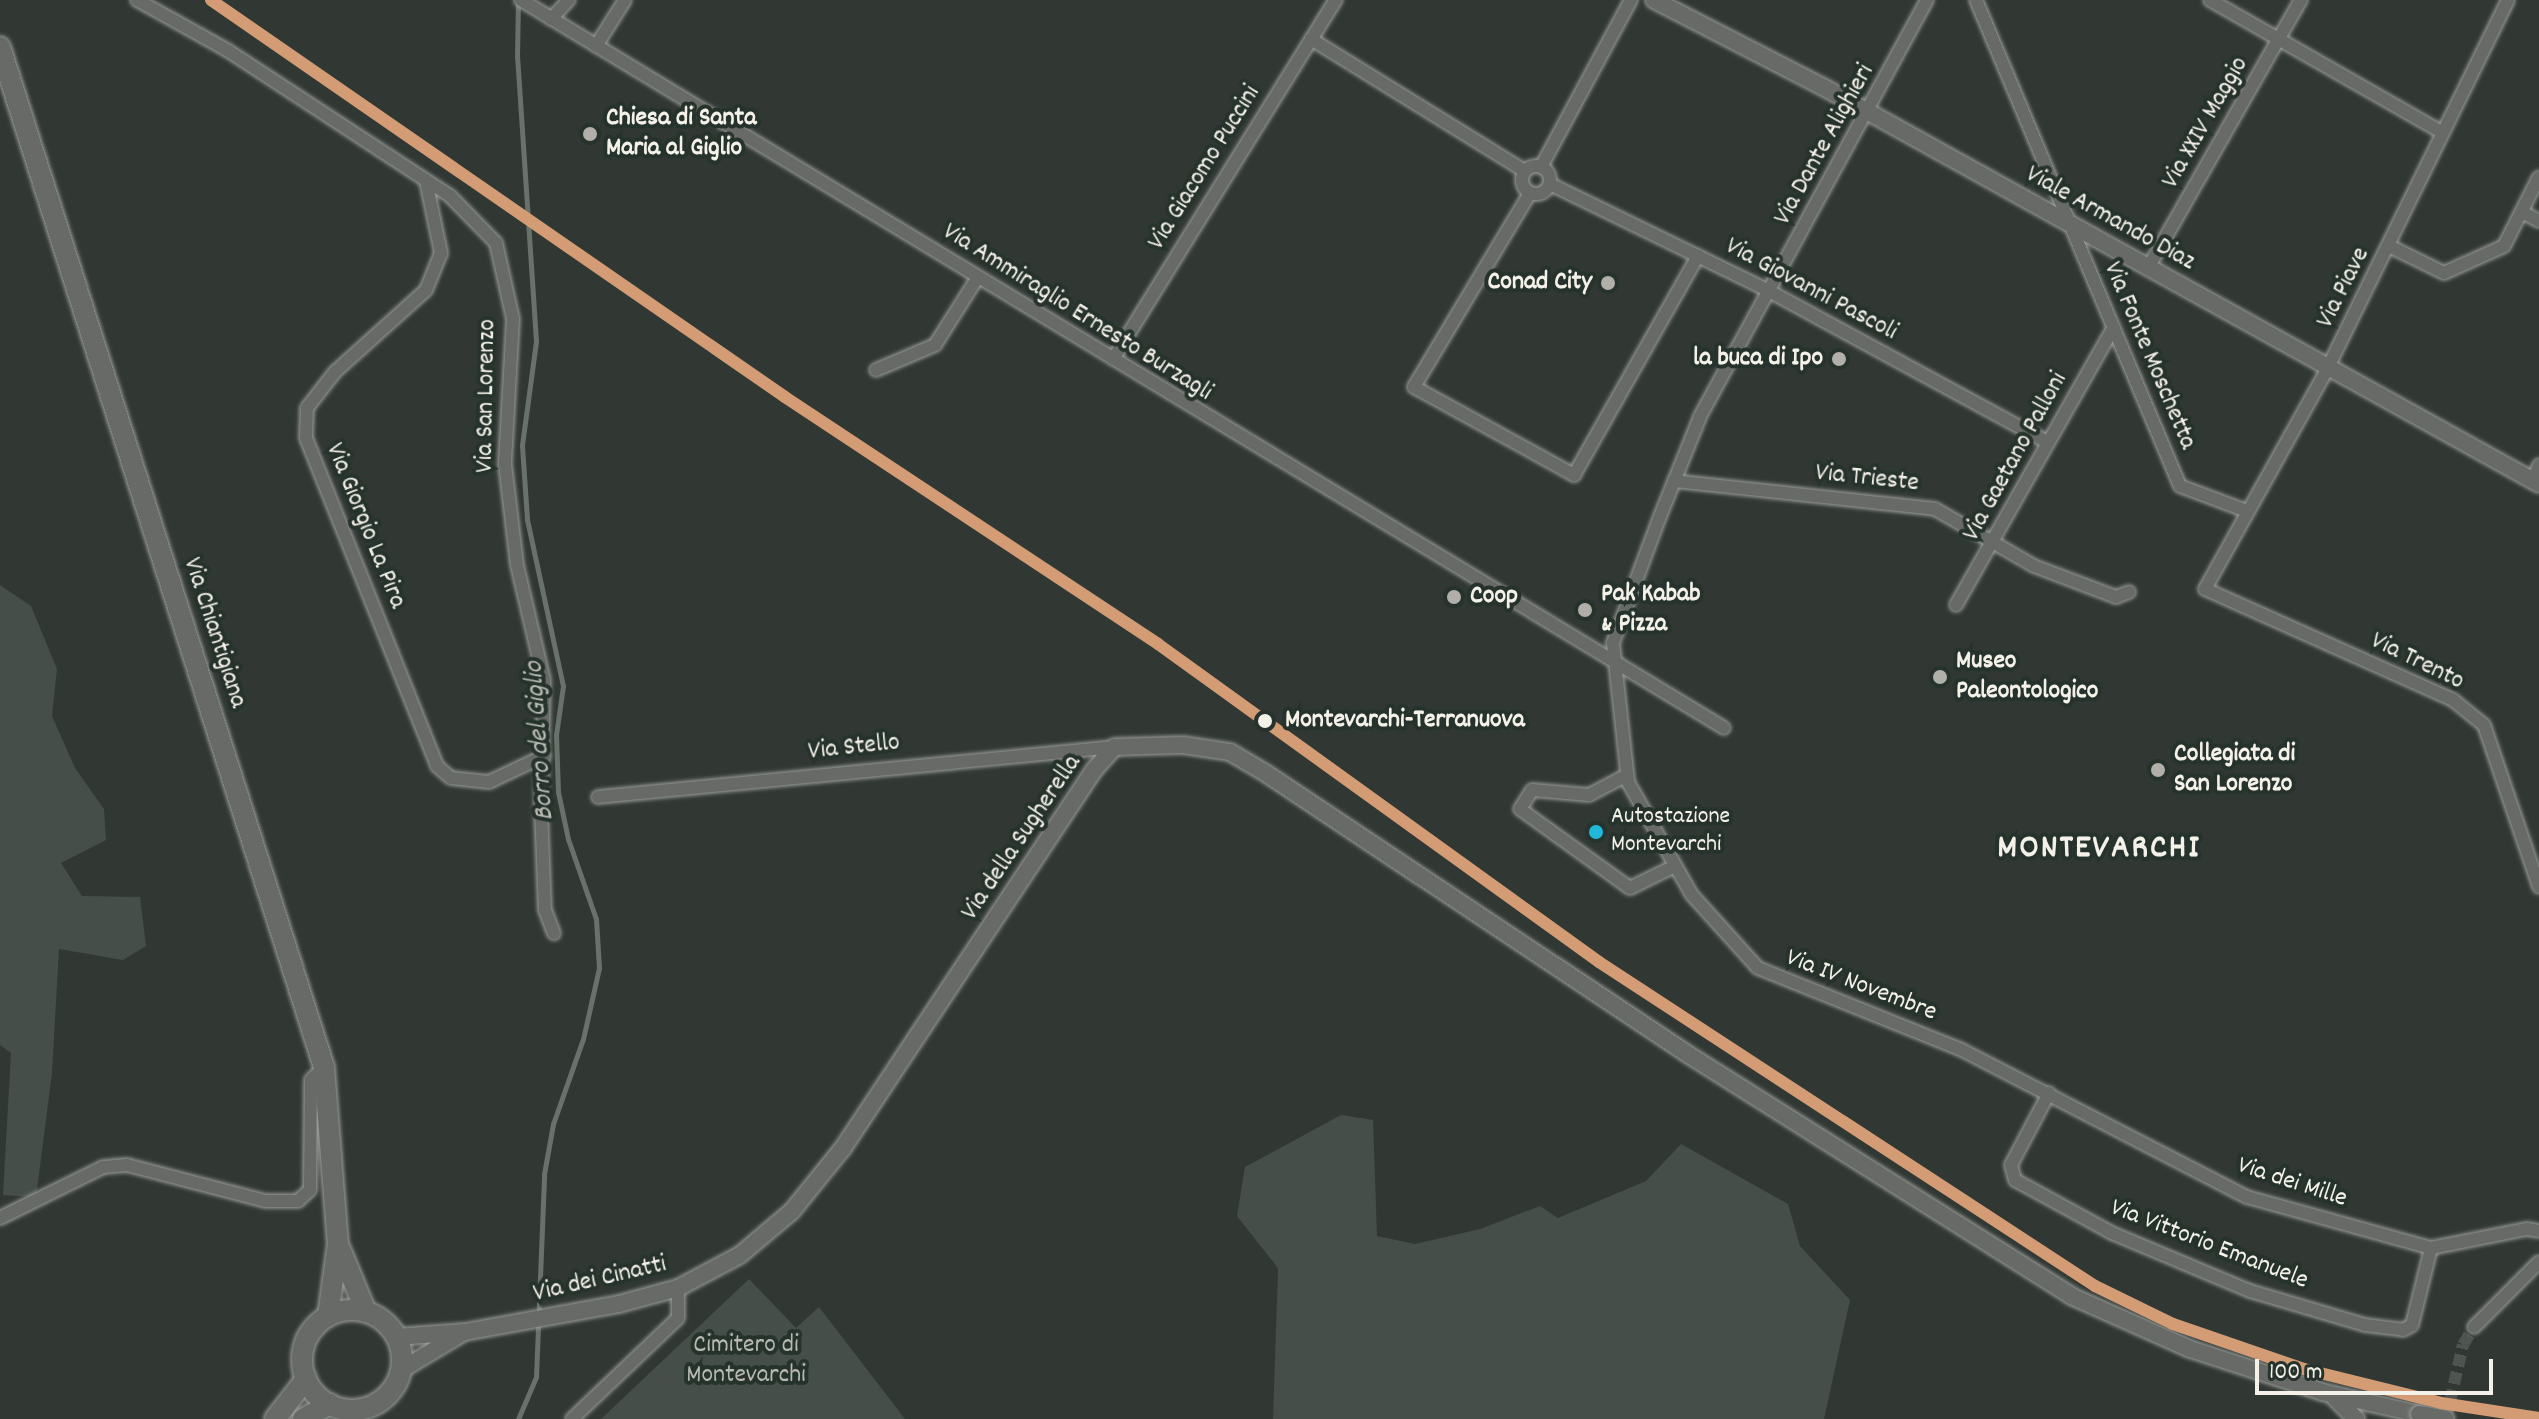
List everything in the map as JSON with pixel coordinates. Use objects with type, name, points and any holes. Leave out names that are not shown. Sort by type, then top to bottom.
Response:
[{"type":"main road","name":"Via Chiantigiana","points":[[0,47],[324,1067],[338,1243],[328,1316],[317,1324],[303,1350],[306,1379]]},
{"type":"main road","name":"Via Chiantigiana","points":[[338,1243],[366,1312],[396,1337]]},
{"type":"main road","points":[[328,1316],[366,1312]]},
{"type":"main road","points":[[275,1419],[306,1379],[330,1404],[344,1409],[373,1405],[386,1396],[401,1370],[396,1337]]},
{"type":"main road","points":[[303,1419],[330,1404]]},
{"type":"street","name":"Via San Lorenzo","points":[[137,0],[227,50],[450,196],[496,243],[513,319],[505,464],[517,565],[544,680],[545,910],[554,933]]},
{"type":"street","name":"Via Ammiraglio Ernesto Burzagli","points":[[521,0],[1724,728]]},
{"type":"street","points":[[547,16],[569,0]]},
{"type":"street","points":[[596,46],[625,0]]},
{"type":"street","name":"Via Giacomo Puccini","points":[[1113,359],[1336,0]]},
{"type":"street","points":[[1311,39],[1525,171],[1541,167],[1631,0]]},
{"type":"street","name":"Viale Armando Diaz","points":[[1654,0],[1867,112],[2328,368],[2537,477]]},
{"type":"street","name":"Via Dante Alighieri","points":[[1612,660],[1613,643],[1700,417],[1927,0]]},
{"type":"street","name":"Via Fonte Moschetta","points":[[1976,0],[2180,486],[2247,511]]},
{"type":"street","points":[[2210,0],[2278,42],[2441,132]]},
{"type":"street","name":"Via XXIV Maggio","points":[[2148,268],[2301,0]]},
{"type":"street","name":"Via Piave","points":[[2205,589],[2328,368],[2508,0]]},
{"type":"street","points":[[1530,193],[1542,193],[1550,184],[1541,167]]},
{"type":"street","points":[[1525,171],[1522,183],[1530,193]]},
{"type":"street","points":[[2389,246],[2444,273],[2504,246],[2539,177]]},
{"type":"street","name":"Via Giorgio La Pira","points":[[426,181],[441,253],[426,290],[335,372],[307,408],[306,438],[437,766],[451,778],[489,782],[544,756]]},
{"type":"street","name":"Via Giovanni Pascoli","points":[[1550,184],[1769,291],[2047,442]]},
{"type":"street","points":[[1530,193],[1414,387],[1574,475],[1698,256]]},
{"type":"street","points":[[2522,212],[2539,221]]},
{"type":"street","points":[[876,370],[935,345],[978,277]]},
{"type":"street","name":"Via Gaetano Palloni","points":[[1956,605],[1995,545],[2047,442],[2113,329]]},
{"type":"street","name":"Via Trieste","points":[[1674,481],[1935,509],[2034,566],[2116,597],[2129,592]]},
{"type":"street","name":"Via Trento","points":[[2205,589],[2453,700],[2484,725],[2539,887]]},
{"type":"street","name":"Via IV Novembre","points":[[1612,660],[1627,775],[1673,867],[1741,954],[1758,968],[1916,1029],[2049,1093]]},
{"type":"street","name":"Via della Sugherella","points":[[740,1255],[792,1211],[843,1148],[1094,770],[1115,747],[1183,745],[1230,752],[1986,1246],[2131,1326],[2322,1392],[2446,1419]]},
{"type":"street","name":"Via Stello","points":[[598,797],[1115,747]]},
{"type":"street","points":[[1627,775],[1589,795],[1532,790],[1520,809],[1630,888],[1673,867]]},
{"type":"street","points":[[0,1218],[103,1167],[127,1165],[265,1201],[298,1201],[310,1190],[311,1080],[324,1067]]},
{"type":"street","name":"Via dei Mille","points":[[2049,1093],[2247,1197],[2431,1248],[2527,1229],[2539,1231]]},
{"type":"street","name":"Via Vittorio Emanuele","points":[[2049,1093],[2011,1165],[2015,1180],[2112,1233],[2250,1291],[2365,1325],[2403,1330],[2412,1325],[2431,1248]]},
{"type":"street","name":"Via dei Cinatti","points":[[465,1332],[568,1314],[678,1288],[740,1255]]},
{"type":"street","points":[[2474,1327],[2539,1262]]},
{"type":"street","points":[[572,1419],[678,1318],[678,1288]]},
{"type":"street","points":[[396,1337],[465,1332]]},
{"type":"street","points":[[401,1370],[465,1332]]},
{"type":"street","name":"Via della Sugherella","points":[[2322,1392],[2344,1403],[2356,1419]]},
{"type":"street","points":[[2380,1419],[2412,1412]]},
{"type":"green space","points":[[0,585],[31,606],[57,669],[52,716],[75,768],[104,809],[106,840],[61,863],[82,896],[140,897],[146,946],[123,960],[59,949],[52,1073],[36,1197],[3,1195],[11,1053],[0,1045]]},
{"type":"green space","points":[[1341,1115],[1373,1120],[1377,1236],[1415,1244],[1480,1229],[1540,1206],[1558,1218],[1646,1181],[1681,1144],[1788,1204],[1800,1246],[1850,1300],[1824,1419],[1273,1419],[1278,1268],[1237,1216],[1245,1167]]},
{"type":"green space","name":"Cimitero di Montevarchi","points":[[749,1279],[796,1328],[819,1307],[905,1419],[601,1419]]},
{"type":"waterway","name":"Borro del Giglio","points":[[518,0],[517,57],[536,341],[522,445],[527,519],[563,686],[556,735],[558,792],[568,839],[596,919],[599,968],[583,1039],[553,1124],[544,1174],[536,1377],[518,1419]]},
{"type":"tunnel","points":[[2446,1419],[2463,1345],[2474,1327]]},
{"type":"transit line","points":[[211,0],[785,397],[1158,644],[1599,962],[2095,1286],[2173,1324],[2304,1369],[2441,1403],[2539,1418]]},
{"type":"place","name":"Chiesa di Santa Maria al Giglio","points":[[590,134]]},
{"type":"place","name":"Conad City","points":[[1608,283]]},
{"type":"place","name":"la buca di Ipo","points":[[1839,359]]},
{"type":"place","name":"Coop","points":[[1454,597]]},
{"type":"place","name":"Pak Kabab & Pizza","points":[[1585,610]]},
{"type":"place","name":"Museo Paleontologico","points":[[1940,677]]},
{"type":"place","name":"Montevarchi-Terranuova","points":[[1265,721]]},
{"type":"place","name":"Collegiata di San Lorenzo","points":[[2158,770]]},
{"type":"place","name":"Autostazione Montevarchi","points":[[1596,832]]},
{"type":"district","name":"MONTEVARCHI","points":[[2099,850]]}]
